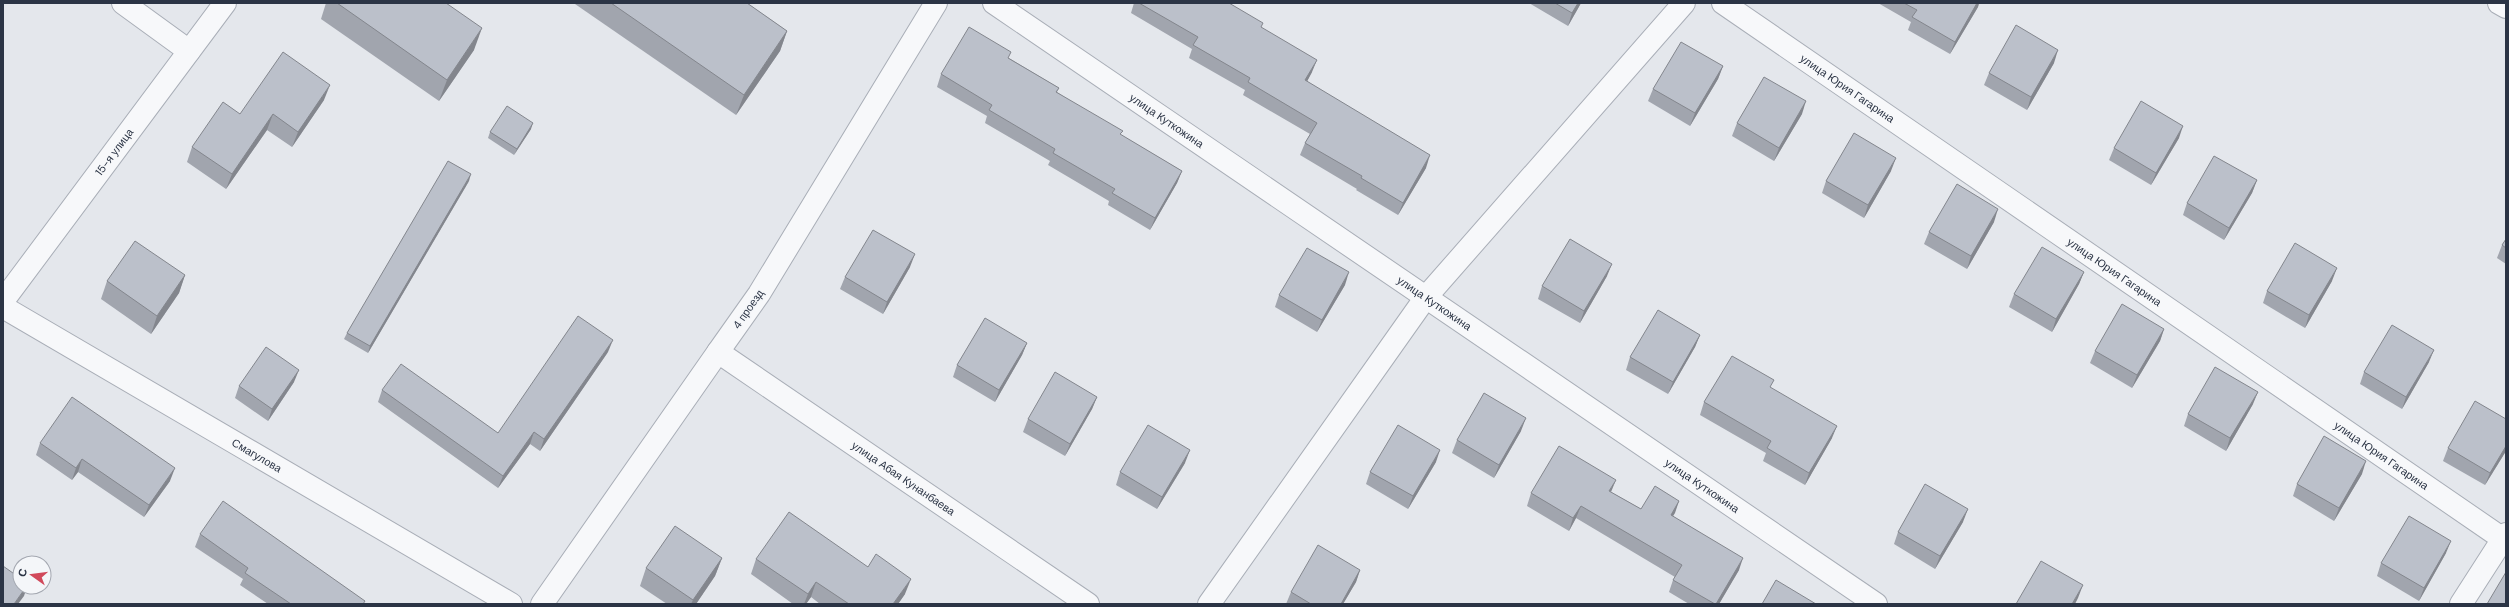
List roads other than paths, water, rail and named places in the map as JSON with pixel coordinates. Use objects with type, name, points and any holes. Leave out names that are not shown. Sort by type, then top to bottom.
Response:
[{"type":"street","points":[[123,3],[189,51]]},
{"type":"street","name":"15-я улица","points":[[3,301],[225,3]]},
{"type":"street","name":"4 проезд","points":[[542,604],[759,294],[936,3]]},
{"type":"street","name":"улица Куткожина","points":[[994,3],[1876,604]]},
{"type":"street","points":[[1208,604],[1426,297],[1684,3]]},
{"type":"street","name":"улица Юрия Гагарина","points":[[1723,3],[2505,538]]},
{"type":"street","points":[[2499,3],[2506,7]]},
{"type":"street","name":"Смагулова","points":[[3,307],[511,604]]},
{"type":"street","name":"улица Абая Кунанбаева","points":[[718,352],[1088,604]]},
{"type":"street","points":[[2461,604],[2505,538]]}]
